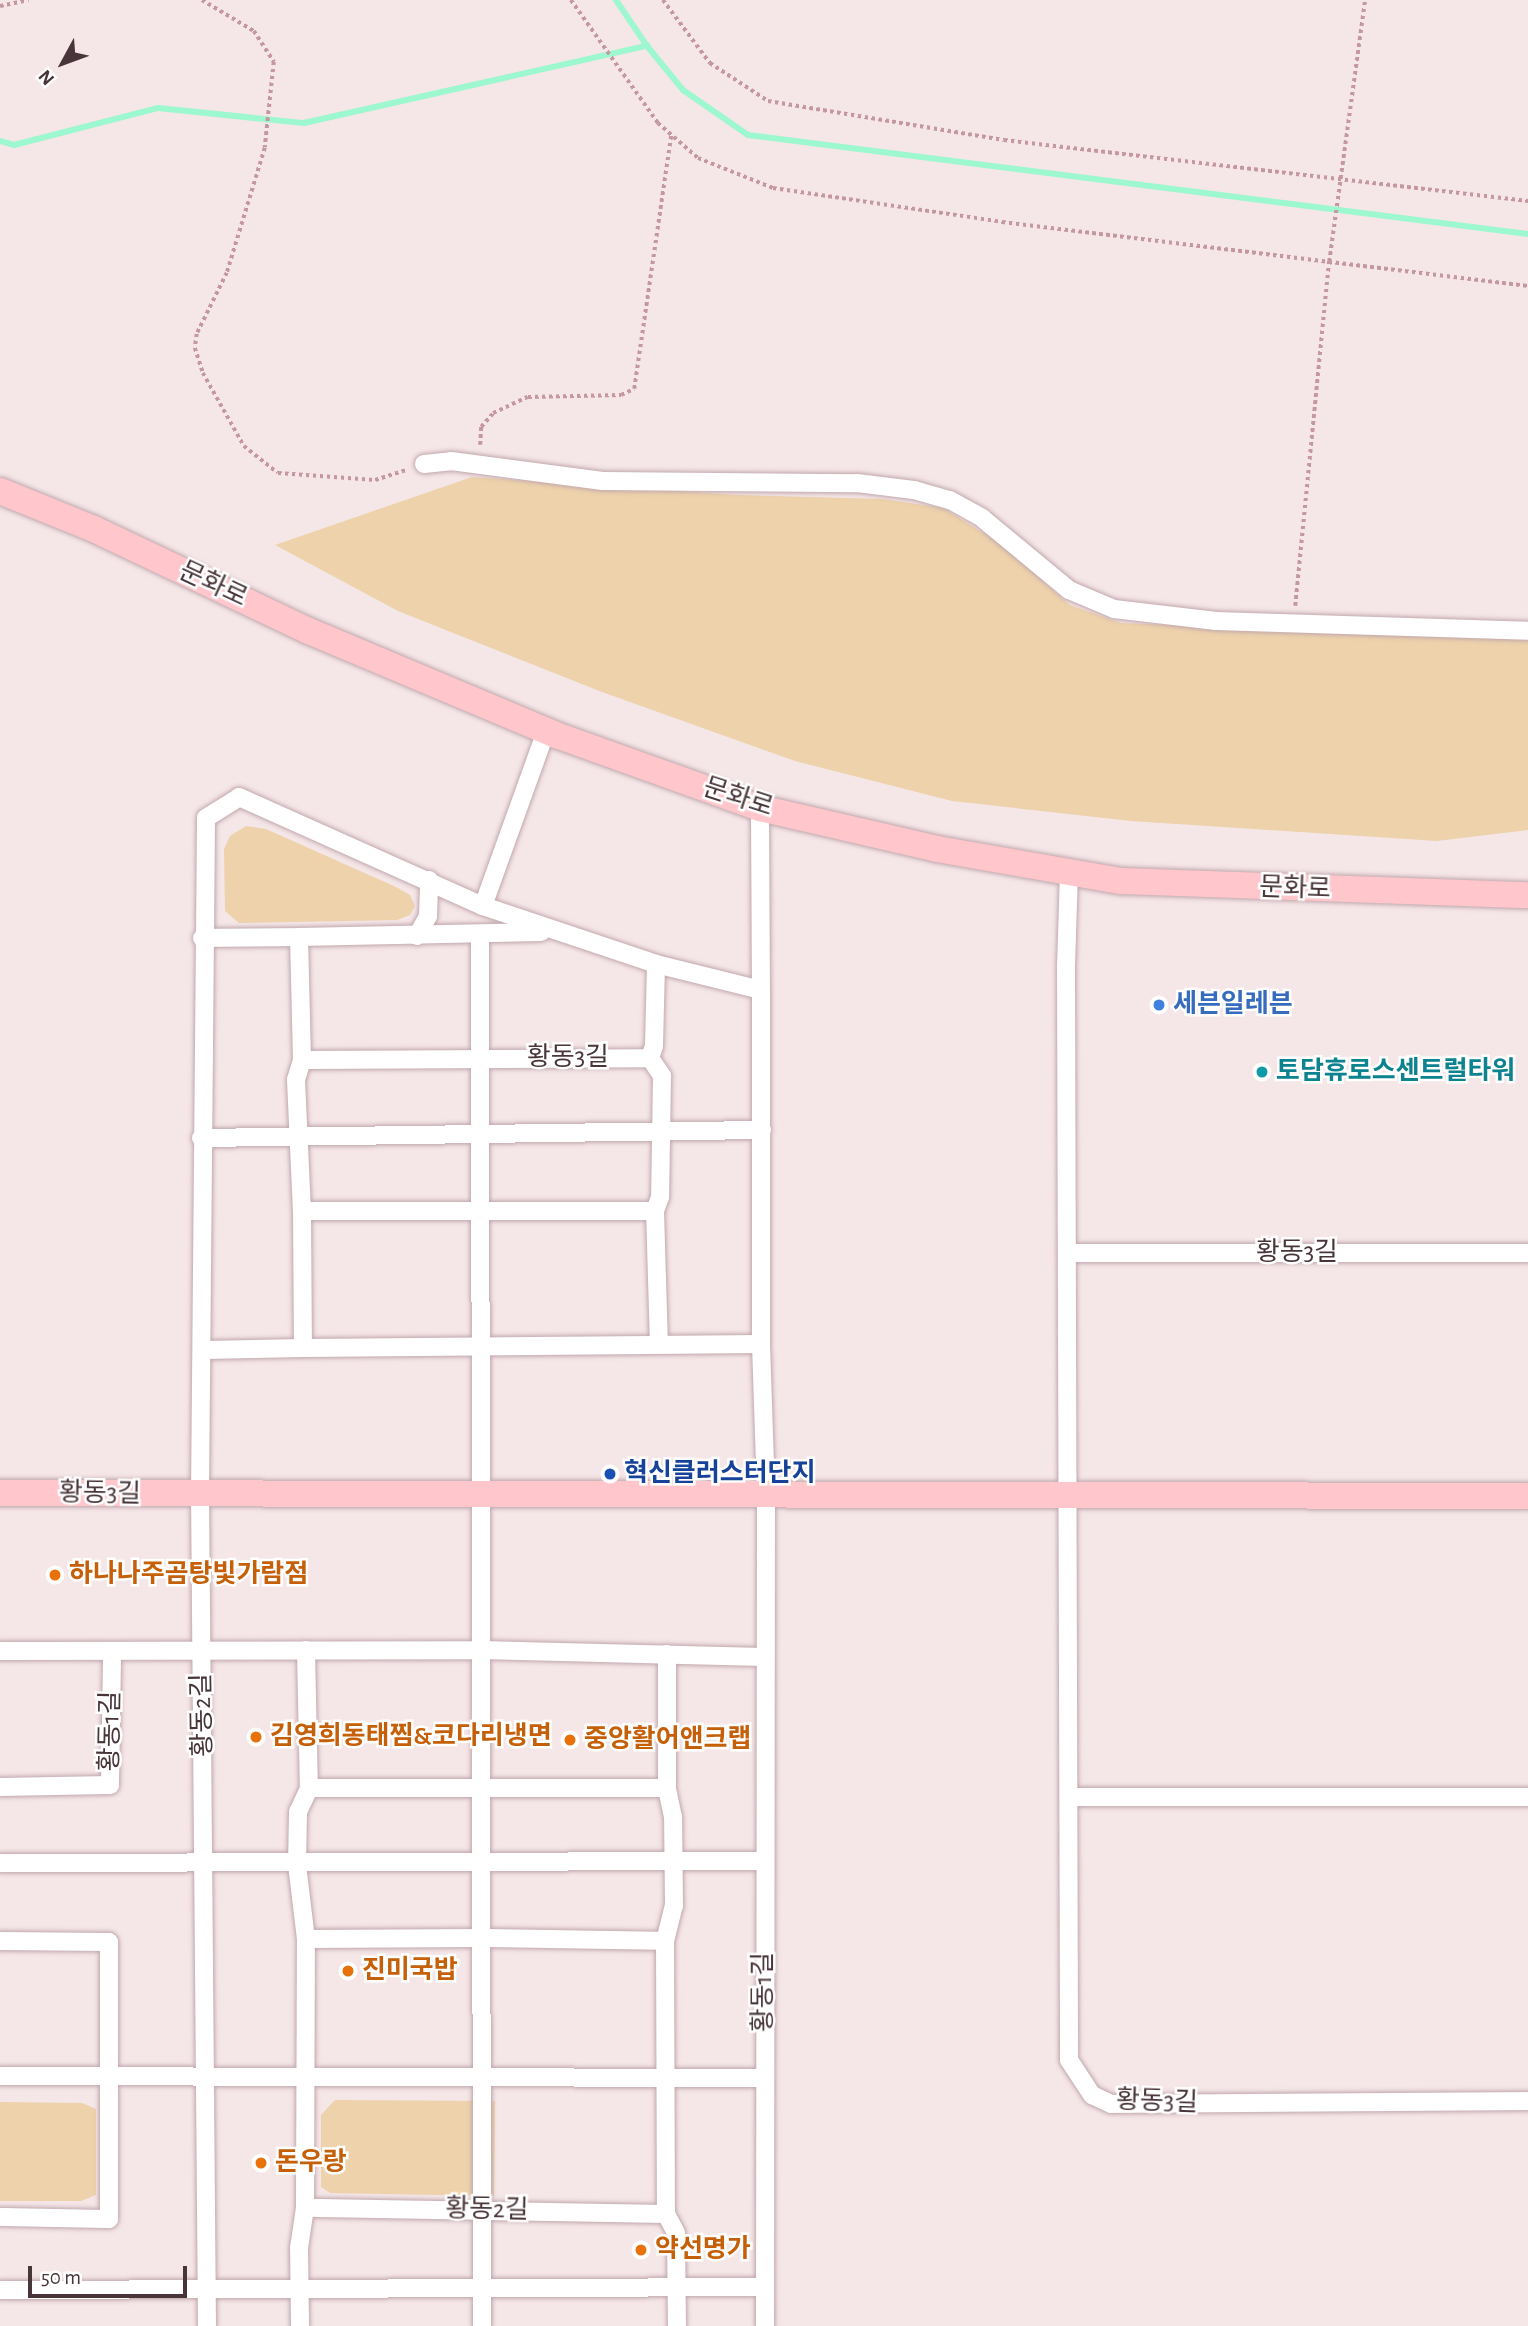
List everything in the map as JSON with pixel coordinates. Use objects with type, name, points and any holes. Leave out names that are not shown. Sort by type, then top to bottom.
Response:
[{"type":"street","points":[[424,464],[451,461],[603,481],[857,483],[914,490],[950,500],[982,518],[1069,590],[1114,609],[1148,616],[1297,624],[1528,631]]},
{"type":"street","name":"문화로","points":[[0,491],[94,528],[309,631],[546,731],[760,808],[937,849],[1121,880],[1256,888],[1528,895]]},
{"type":"street","points":[[484,906],[546,731]]},
{"type":"street","points":[[200,1495],[204,1350],[202,938],[206,818],[239,797],[484,906],[549,932],[656,964],[761,990]]},
{"type":"street","points":[[760,808],[761,1344],[766,1494]]},
{"type":"street","name":"황동3길","points":[[1069,872],[1067,1253],[1072,1797],[1069,2060],[1092,2095],[1111,2104],[1528,2101]]},
{"type":"street","points":[[417,936],[428,916],[429,880]]},
{"type":"street","points":[[202,938],[549,932]]},
{"type":"street","points":[[480,935],[478,1057],[481,1131],[482,2326]]},
{"type":"street","points":[[299,937],[302,1060],[296,1080],[302,1211],[303,1348]]},
{"type":"street","points":[[656,964],[654,1046],[650,1058],[662,1076],[660,1197],[655,1210],[659,1342]]},
{"type":"street","name":"황동3길","points":[[302,1060],[650,1058]]},
{"type":"street","points":[[201,1138],[481,1131],[762,1130]]},
{"type":"street","points":[[302,1211],[655,1210]]},
{"type":"street","name":"황동3길","points":[[1067,1253],[1528,1253]]},
{"type":"street","points":[[204,1350],[659,1342],[761,1344]]},
{"type":"street","name":"황동3길","points":[[0,1493],[1528,1496]]},
{"type":"street","name":"황동1길","points":[[765,2326],[763,1657],[766,1494]]},
{"type":"street","name":"황동2길","points":[[200,1495],[206,1864],[206,2326]]},
{"type":"street","points":[[300,2326],[299,2289],[305,2208],[306,1939],[297,1865],[298,1812],[309,1788],[306,1650]]},
{"type":"street","name":"황동1길","points":[[0,1651],[481,1650],[763,1657]]},
{"type":"street","name":"황동1길","points":[[0,1787],[110,1785],[112,1652]]},
{"type":"street","points":[[667,1654],[667,1788],[674,1862],[674,1906],[665,1941],[666,2214],[676,2233],[677,2326]]},
{"type":"street","points":[[309,1788],[667,1788]]},
{"type":"street","points":[[1072,1797],[1528,1797]]},
{"type":"street","points":[[0,1863],[297,1865],[764,1861]]},
{"type":"street","points":[[306,1939],[665,1941]]},
{"type":"street","points":[[0,1941],[108,1942],[109,2219],[0,2217]]},
{"type":"street","points":[[0,2076],[205,2073],[763,2078]]},
{"type":"street","name":"황동2길","points":[[305,2208],[666,2214]]},
{"type":"street","points":[[0,2290],[765,2287]]},
{"type":"path","points":[[0,6],[28,0]]},
{"type":"path","points":[[202,0],[219,7],[263,41],[274,62],[273,107],[265,148],[227,273],[197,334],[195,348],[202,373],[244,446],[278,472],[375,480],[424,464]]},
{"type":"path","points":[[571,0],[600,43],[671,134],[698,158],[772,188],[1002,222],[1528,286]]},
{"type":"path","points":[[663,0],[710,63],[768,101],[1004,140],[1341,177],[1528,201]]},
{"type":"path","points":[[1297,624],[1293,589],[1329,262],[1365,0]]},
{"type":"path","points":[[479,464],[481,427],[492,413],[528,397],[621,395],[634,389],[671,134]]},
{"type":"shaded area","points":[[472,477],[739,495],[883,499],[943,508],[998,542],[1070,605],[1121,623],[1528,638],[1528,830],[1437,841],[1131,821],[952,801],[795,761],[602,692],[398,611],[275,545]]},
{"type":"shaded area","points":[[246,826],[266,829],[396,887],[410,895],[415,906],[410,915],[397,920],[239,923],[225,911],[224,849],[230,836]]},
{"type":"shaded area","points":[[335,2100],[495,2101],[494,2196],[330,2193],[321,2187],[321,2115]]},
{"type":"shaded area","points":[[0,2102],[82,2103],[96,2109],[96,2195],[81,2201],[0,2201]]},
{"type":"waterway","points":[[616,0],[647,46]]},
{"type":"waterway","points":[[0,141],[14,145],[158,108],[304,123],[647,46],[683,90],[748,135],[1528,234]]},
{"type":"place","name":"세븐일레븐","points":[[1159,1005]]},
{"type":"place","name":"토담휴로스센트럴타워","points":[[1262,1072]]},
{"type":"place","name":"혁신클러스터단지","points":[[610,1474]]},
{"type":"place","name":"하나나주곰탕빛가람점","points":[[55,1575]]},
{"type":"place","name":"김영희동태찜&코다리냉면","points":[[256,1737]]},
{"type":"place","name":"중앙활어앤크랩","points":[[570,1740]]},
{"type":"place","name":"진미국밥","points":[[348,1971]]},
{"type":"place","name":"돈우랑","points":[[261,2163]]},
{"type":"place","name":"약선명가","points":[[641,2250]]}]
